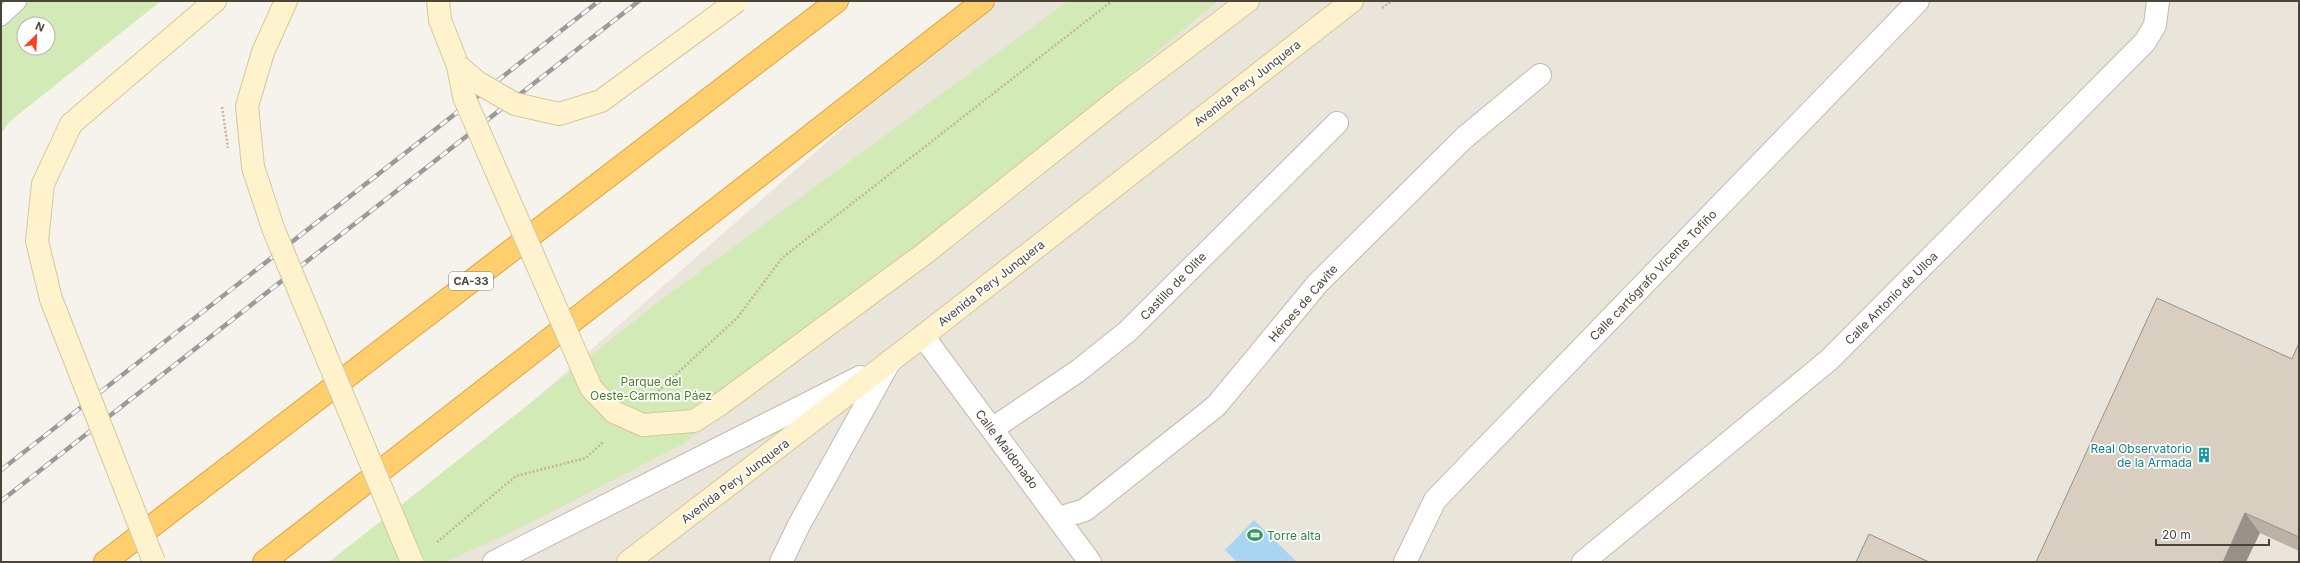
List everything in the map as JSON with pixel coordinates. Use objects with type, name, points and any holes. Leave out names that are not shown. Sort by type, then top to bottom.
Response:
[{"type":"highway","name":"CA-33","points":[[105,562],[838,1]]},
{"type":"highway","points":[[264,562],[983,1]]},
{"type":"street","points":[[154,562],[50,298],[37,241],[42,184],[71,124],[110,88],[215,1]]},
{"type":"street","points":[[295,1],[281,10],[263,52],[247,106],[253,167],[273,228],[412,562]]},
{"type":"street","points":[[438,1],[440,20],[458,66],[464,98],[591,388],[614,412],[643,425],[694,421],[719,405],[924,254],[1121,97],[1248,1]]},
{"type":"street","points":[[458,66],[477,82],[515,104],[559,114],[601,101],[737,1]]},
{"type":"street","name":"Avenida Pery Junquera","points":[[628,562],[890,362],[1352,1]]},
{"type":"street","name":"Calle cartógrafo Vicente Tofiño","points":[[1404,562],[1435,500],[1918,1]]},
{"type":"street","name":"Calle Antonio de Ulloa","points":[[1583,562],[1829,360],[2145,42],[2155,25],[2158,1]]},
{"type":"street","name":"Héroes de Cavite","points":[[1059,518],[1085,510],[1216,406],[1318,283],[1464,138],[1540,75]]},
{"type":"street","name":"Castillo de Olite","points":[[992,429],[1078,371],[1128,332],[1336,123]]},
{"type":"street","name":"Calle Maldonado","points":[[923,336],[1059,518],[1090,562]]},
{"type":"street","points":[[494,562],[890,362]]},
{"type":"street","points":[[781,562],[802,519],[890,362]]},
{"type":"lane","points":[[1,17],[18,1]]},
{"type":"path","points":[[656,393],[737,318],[782,258],[1112,1]]},
{"type":"path","points":[[432,547],[516,476],[586,458],[604,442]]},
{"type":"shaded area","points":[[987,1],[2299,1],[2299,562],[350,562]]},
{"type":"green space","points":[[1,1],[161,1],[9,122],[1,134]]},
{"type":"green space","name":"Parque del Oeste-Carmona Páez","points":[[1068,1],[1218,1],[683,444],[524,526],[445,562],[329,562],[657,303]]},
{"type":"water","name":"Torre alta","points":[[1254,520],[1297,562],[1237,562],[1225,550]]},
{"type":"building","name":"Real Observatorio de la Armada","points":[[2157,298],[2292,359],[2299,343],[2299,537],[2245,513],[2223,562],[2036,562]]},
{"type":"building","points":[[1869,534],[1929,562],[1856,562]]},
{"type":"railway","points":[[1,470],[599,1]]},
{"type":"railway","points":[[1,501],[639,1]]},
{"type":"place","name":"Real Observatorio de la Armada","points":[[2204,455]]},
{"type":"place","name":"Torre alta","points":[[1255,535]]}]
